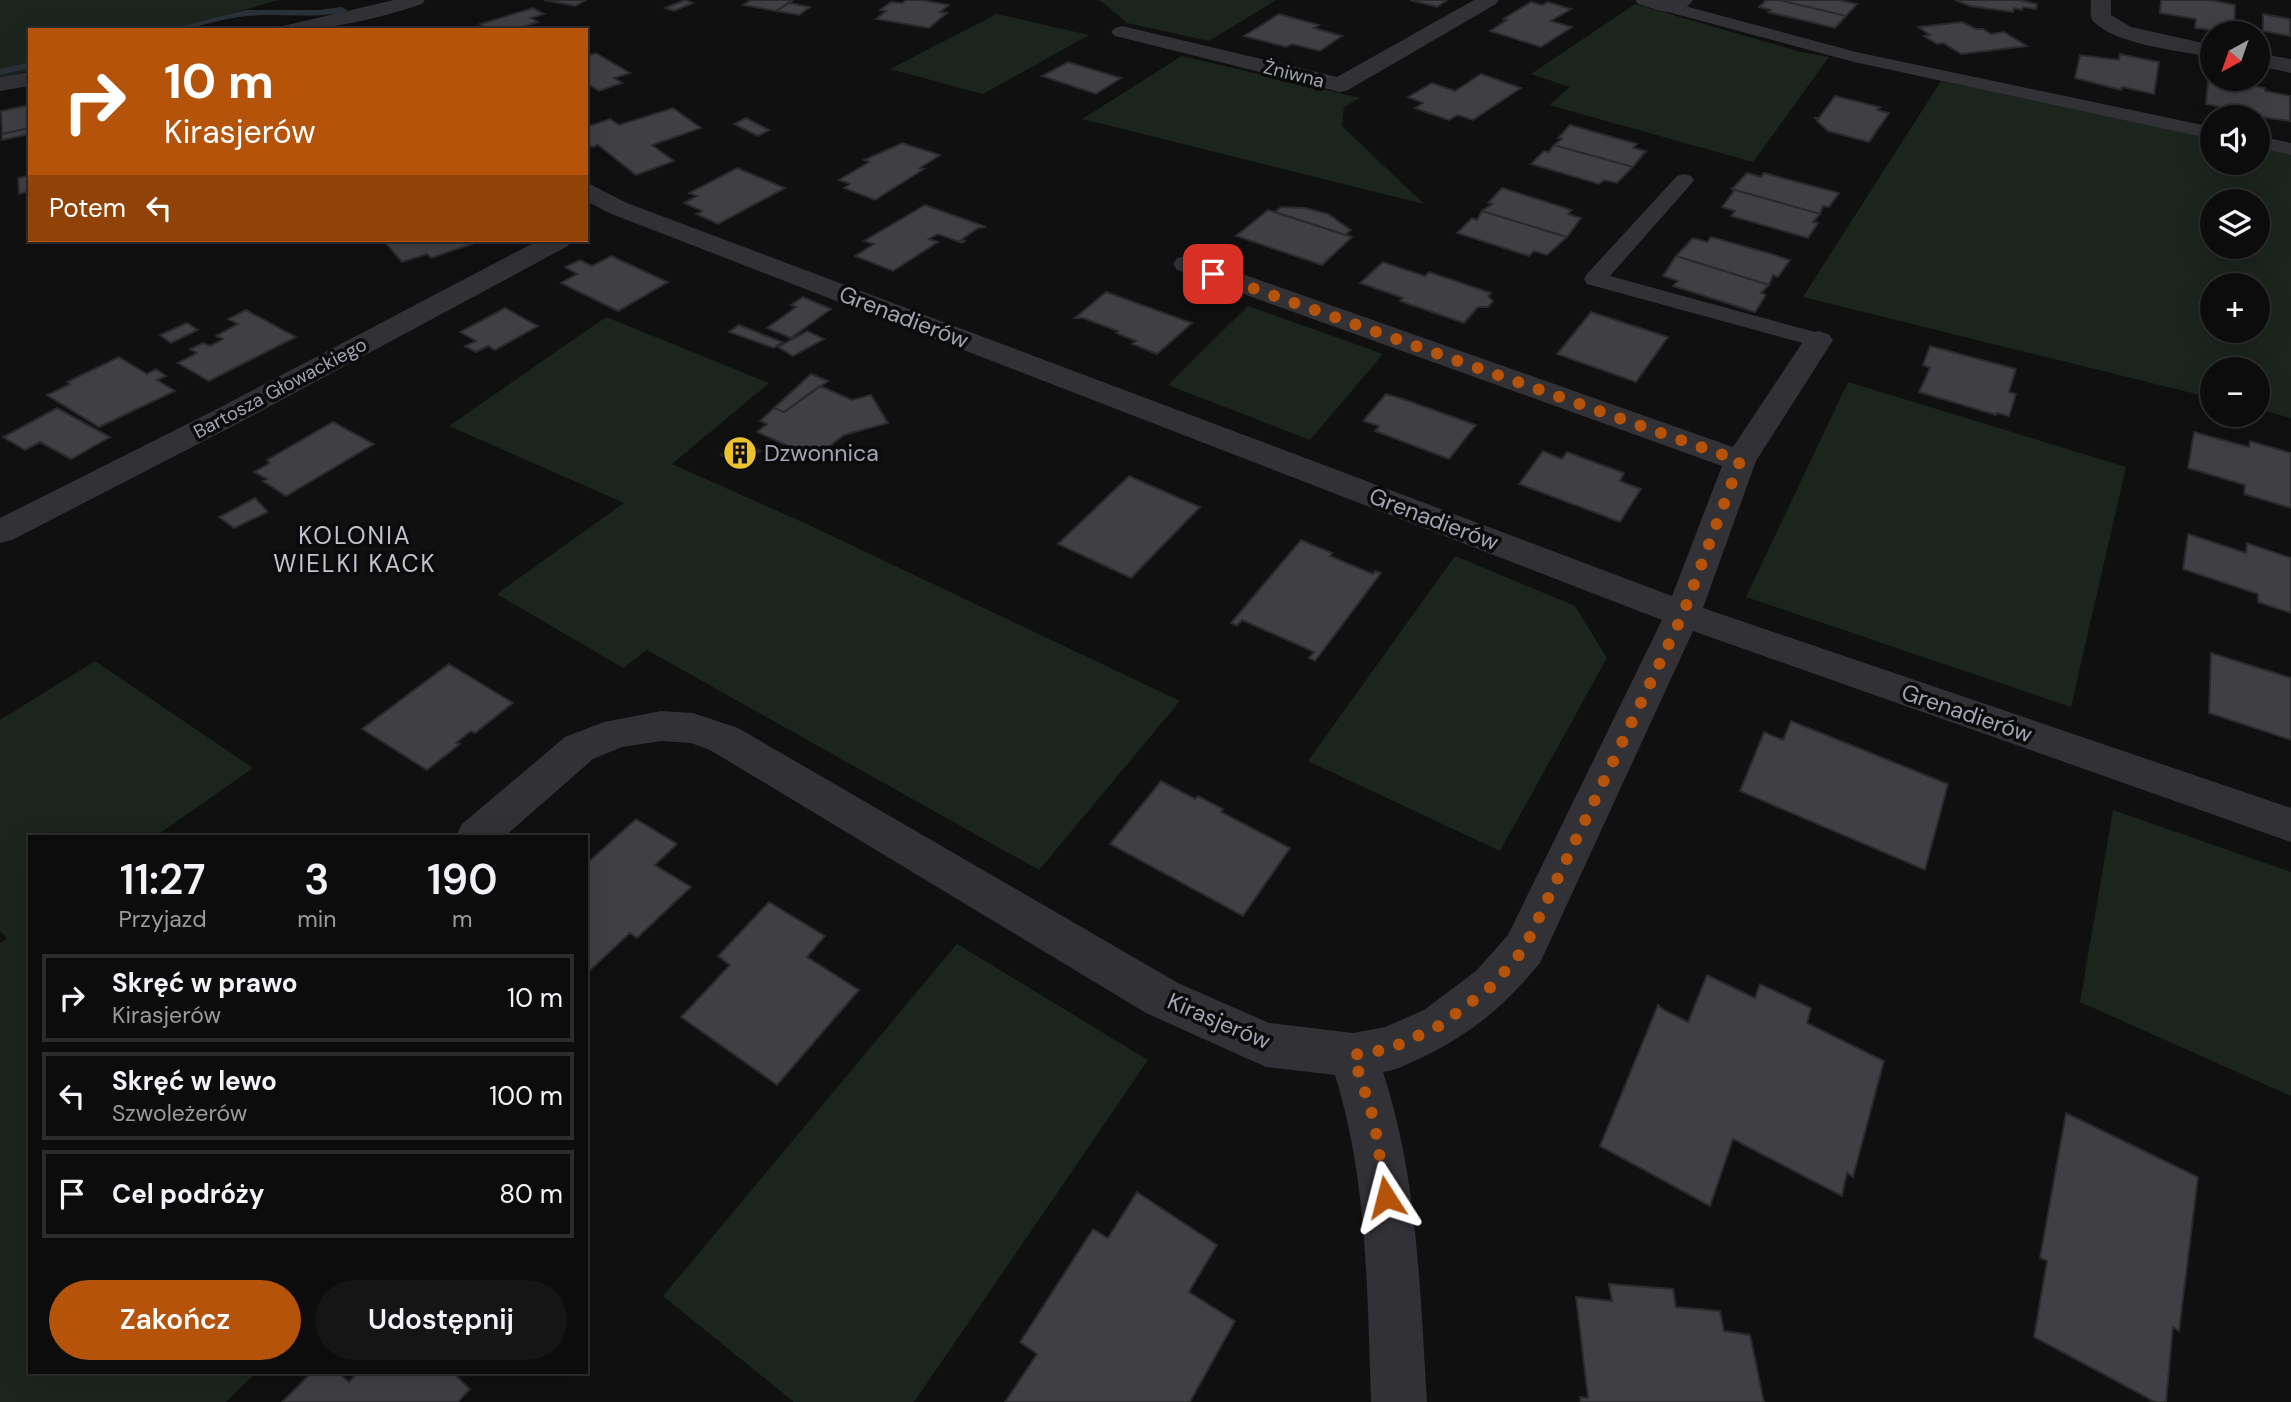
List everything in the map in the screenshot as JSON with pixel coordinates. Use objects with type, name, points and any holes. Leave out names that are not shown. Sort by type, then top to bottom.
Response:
[{"type":"street","points":[[305,28],[392,16],[415,0]]},
{"type":"street","name":"Żniwna","points":[[1122,32],[1340,85],[1489,0]]},
{"type":"street","points":[[1645,0],[1678,4]]},
{"type":"street","points":[[2101,0],[2101,17],[2124,32],[2200,48]]},
{"type":"street","points":[[2270,62],[2291,66]]},
{"type":"street","points":[[0,85],[28,79]]},
{"type":"street","name":"Grenadierów","points":[[588,192],[607,214],[1683,614],[2291,825]]},
{"type":"street","name":"Bartosza Głowackiego","points":[[0,532],[222,419],[555,242]]},
{"type":"street","points":[[1187,264],[1740,461]]},
{"type":"street","name":"Kirasjerów","points":[[478,835],[579,748],[618,733],[661,726],[693,728],[724,739],[1162,998],[1266,1045],[1353,1055],[1389,1049],[1441,1025],[1492,986],[1524,949],[1683,614],[1740,461],[1818,340]]},
{"type":"street","points":[[1353,1055],[1374,1120],[1390,1223],[1399,1402]]},
{"type":"lane","points":[[1678,4],[1854,57],[2200,130]]},
{"type":"lane","points":[[2270,145],[2291,149]]},
{"type":"lane","points":[[1684,180],[1595,279],[1818,340]]},
{"type":"shaded area","points":[[0,0],[278,0],[183,28],[28,28],[28,71],[0,77]]},
{"type":"shaded area","points":[[1094,0],[1276,0],[1209,41],[1127,23],[1101,1]]},
{"type":"shaded area","points":[[1635,4],[1801,52],[1829,57],[1753,162],[1549,105],[1570,87],[1531,74]]},
{"type":"shaded area","points":[[997,14],[1089,35],[983,94],[890,69]]},
{"type":"shaded area","points":[[1182,56],[1360,98],[1344,107],[1342,126],[1424,204],[1082,119]]},
{"type":"shaded area","points":[[1941,81],[2200,135],[2200,175],[2270,175],[2270,150],[2291,154],[2291,418],[2270,412],[2270,357],[2200,357],[2200,395],[1803,297]]},
{"type":"shaded area","points":[[1248,306],[1383,354],[1310,440],[1168,385]]},
{"type":"shaded area","points":[[606,317],[769,383],[672,464],[809,525],[1180,701],[1039,870],[647,650],[623,668],[497,594],[624,503],[449,426]]},
{"type":"shaded area","points":[[1848,382],[2126,467],[2071,707],[1746,597]]},
{"type":"shaded area","points":[[1455,556],[1575,606],[1607,658],[1500,851],[1308,761]]},
{"type":"shaded area","points":[[95,661],[253,768],[157,835],[28,835],[28,1374],[255,1374],[226,1402],[0,1402],[0,943],[7,938],[0,931],[0,720]]},
{"type":"shaded area","points":[[2113,810],[2291,872],[2291,1096],[2080,1002]]},
{"type":"shaded area","points":[[957,944],[1148,1060],[914,1402],[794,1402],[663,1296]]},
{"type":"building","points":[[544,0],[586,0],[575,6]]},
{"type":"building","points":[[685,0],[693,3],[674,11],[665,8]]},
{"type":"building","points":[[751,0],[793,0],[776,11],[743,5]]},
{"type":"building","points":[[906,0],[949,5],[940,12],[947,13],[929,28],[876,19],[886,11],[880,10],[891,2],[902,3]]},
{"type":"building","points":[[1410,0],[1442,0],[1446,1],[1437,7]]},
{"type":"building","points":[[1766,0],[1779,0],[1846,16],[1835,28],[1768,12],[1771,10],[1759,7]]},
{"type":"building","points":[[1779,0],[1839,0],[1857,4],[1846,16]]},
{"type":"building","points":[[1955,0],[2018,0],[2037,4],[2036,9],[2014,8],[2013,12],[1970,6]]},
{"type":"building","points":[[2161,0],[2211,0],[2235,5],[2234,21],[2200,21],[2200,29],[2195,28],[2196,19],[2160,13]]},
{"type":"building","points":[[1531,2],[1542,5],[1548,2],[1571,9],[1551,21],[1572,27],[1541,47],[1490,31],[1507,20],[1503,19]]},
{"type":"building","points":[[789,3],[810,7],[799,15],[776,11]]},
{"type":"building","points":[[533,8],[544,14],[531,18],[538,22],[520,28],[487,28],[480,24]]},
{"type":"building","points":[[1279,14],[1319,25],[1314,28],[1342,36],[1320,51],[1292,44],[1286,47],[1244,36]]},
{"type":"building","points":[[2263,14],[2290,19],[2290,36],[2270,32],[2270,21],[2263,21]]},
{"type":"building","points":[[1962,22],[1991,34],[2004,32],[2027,46],[1961,54],[1924,36],[1930,35],[1918,27]]},
{"type":"building","points":[[596,53],[630,73],[614,78],[622,83],[599,91],[588,84],[588,55]]},
{"type":"building","points":[[2120,54],[2159,62],[2154,94],[2122,87],[2121,90],[2075,78],[2080,55],[2119,60]]},
{"type":"building","points":[[1068,62],[1121,78],[1096,94],[1042,76]]},
{"type":"building","points":[[1481,74],[1521,88],[1473,120],[1458,115],[1449,120],[1428,113],[1415,108],[1423,103],[1408,97],[1432,83],[1455,91]]},
{"type":"building","points":[[2207,91],[2265,91],[2290,96],[2290,121],[2270,118],[2270,105],[2206,104]]},
{"type":"building","points":[[1835,96],[1880,107],[1877,110],[1889,113],[1869,142],[1828,131],[1814,118],[1819,118]]},
{"type":"building","points":[[28,105],[28,128],[2,134],[1,111]]},
{"type":"building","points":[[673,108],[701,128],[652,145],[674,161],[636,175],[598,145],[592,147],[588,144],[588,126],[610,119],[619,125]]},
{"type":"building","points":[[746,118],[769,130],[758,136],[734,124]]},
{"type":"building","points":[[1570,125],[1637,144],[1633,148],[1646,151],[1633,167],[1554,145],[1562,139],[1558,138]]},
{"type":"building","points":[[28,128],[28,134],[2,140],[2,134]]},
{"type":"building","points":[[902,143],[940,155],[920,168],[924,169],[875,200],[844,188],[850,184],[839,180],[869,162],[864,160]]},
{"type":"building","points":[[1554,145],[1633,167],[1617,183],[1604,180],[1599,184],[1531,164],[1544,151],[1549,152]]},
{"type":"building","points":[[737,168],[785,188],[718,224],[696,214],[702,211],[684,203],[697,196],[689,193]]},
{"type":"building","points":[[1747,173],[1761,177],[1764,173],[1839,193],[1829,207],[1823,206],[1820,214],[1732,189]]},
{"type":"building","points":[[28,176],[28,192],[19,194],[18,178]]},
{"type":"building","points":[[1502,188],[1572,210],[1568,214],[1581,218],[1567,237],[1482,211],[1492,204],[1488,203]]},
{"type":"building","points":[[1732,189],[1820,214],[1813,222],[1818,223],[1808,238],[1731,216],[1735,211],[1722,207],[1734,191]]},
{"type":"building","points":[[925,205],[986,227],[978,228],[961,240],[965,241],[962,243],[938,234],[929,239],[938,242],[893,271],[855,256],[874,244],[864,241]]},
{"type":"building","points":[[1281,207],[1305,208],[1328,214],[1351,230],[1345,235],[1275,212]]},
{"type":"building","points":[[1268,210],[1352,237],[1322,265],[1236,236]]},
{"type":"building","points":[[1482,211],[1567,237],[1547,255],[1534,251],[1529,256],[1457,233],[1472,218],[1477,220]]},
{"type":"building","points":[[1711,237],[1790,260],[1778,277],[1773,275],[1769,285],[1676,256],[1693,238],[1707,242]]},
{"type":"building","points":[[385,242],[478,242],[431,258],[427,254],[402,262]]},
{"type":"building","points":[[611,256],[668,282],[618,311],[561,283],[577,274],[565,267],[580,260],[592,266]]},
{"type":"building","points":[[1676,256],[1769,285],[1761,293],[1766,295],[1755,312],[1673,286],[1678,281],[1663,276]]},
{"type":"building","points":[[1383,262],[1425,276],[1429,272],[1491,293],[1488,296],[1493,301],[1488,307],[1478,307],[1464,323],[1400,301],[1403,298],[1360,283]]},
{"type":"building","points":[[1106,292],[1192,323],[1157,354],[1132,344],[1136,341],[1116,333],[1118,331],[1083,318],[1075,318]]},
{"type":"building","points":[[803,297],[831,309],[791,338],[767,328],[796,307],[791,305]]},
{"type":"building","points":[[505,308],[538,326],[495,350],[488,346],[476,352],[465,346],[476,341],[460,332]]},
{"type":"building","points":[[246,310],[296,337],[209,381],[178,363],[197,353],[190,349],[203,343],[210,346],[223,339],[216,336],[238,324],[228,319]]},
{"type":"building","points":[[1591,312],[1668,337],[1636,382],[1557,354]]},
{"type":"building","points":[[187,323],[198,330],[171,343],[160,335]]},
{"type":"building","points":[[739,325],[782,342],[774,348],[729,332]]},
{"type":"building","points":[[807,331],[824,339],[793,356],[778,347]]},
{"type":"building","points":[[1930,346],[2016,369],[2009,392],[2016,394],[2009,416],[1996,415],[1919,392],[1930,368],[1923,365]]},
{"type":"building","points":[[119,357],[147,374],[156,369],[166,376],[157,380],[175,391],[99,427],[47,395],[70,384],[67,382]]},
{"type":"building","points":[[811,374],[828,381],[784,412],[774,408]]},
{"type":"building","points":[[820,386],[852,400],[871,395],[888,423],[844,435],[815,458],[757,432],[767,424],[760,421],[774,408],[784,412]]},
{"type":"building","points":[[1386,394],[1476,425],[1449,459],[1375,431],[1379,426],[1363,421]]},
{"type":"building","points":[[57,408],[110,437],[71,459],[40,442],[25,450],[3,437]]},
{"type":"building","points":[[333,422],[374,444],[286,496],[263,481],[267,479],[254,472],[270,463],[267,460]]},
{"type":"building","points":[[2194,432],[2249,447],[2250,441],[2291,453],[2291,508],[2244,494],[2245,485],[2188,468]]},
{"type":"building","name":"Dzwonnica","points":[[740,441],[760,451],[739,465],[721,455]]},
{"type":"building","points":[[1543,451],[1562,459],[1567,452],[1624,473],[1620,481],[1641,489],[1620,522],[1519,484]]},
{"type":"building","points":[[1129,476],[1200,507],[1131,578],[1058,544]]},
{"type":"building","points":[[255,498],[268,512],[234,528],[219,517]]},
{"type":"building","points":[[2188,534],[2246,553],[2247,543],[2291,558],[2291,613],[2258,602],[2258,594],[2183,569]]},
{"type":"building","points":[[1301,540],[1373,574],[1375,571],[1381,573],[1315,661],[1309,658],[1314,652],[1242,620],[1237,626],[1231,623]]},
{"type":"building","points":[[2211,653],[2291,678],[2291,740],[2209,713]]},
{"type":"building","points":[[449,664],[513,703],[475,733],[471,731],[456,743],[460,744],[427,770],[362,729]]},
{"type":"building","points":[[1791,721],[1948,784],[1925,870],[1740,791],[1764,732],[1783,740]]},
{"type":"building","points":[[1161,781],[1195,799],[1198,796],[1223,809],[1221,812],[1290,848],[1243,916],[1110,844]]},
{"type":"building","points":[[636,819],[677,844],[655,865],[691,887],[637,938],[630,933],[588,972],[588,862]]},
{"type":"building","points":[[769,902],[825,936],[807,957],[859,990],[777,1085],[681,1017],[730,965],[718,956]]},
{"type":"building","points":[[1707,975],[1755,998],[1760,984],[1811,1008],[1807,1023],[1884,1061],[1853,1177],[1847,1173],[1842,1196],[1733,1139],[1710,1206],[1600,1146],[1658,1005],[1688,1022]]},
{"type":"building","points":[[2066,1113],[2198,1177],[2179,1331],[2173,1327],[2166,1402],[2155,1402],[2034,1337],[2047,1261],[2040,1258]]},
{"type":"building","points":[[1137,1192],[1217,1245],[1189,1292],[1235,1321],[1190,1402],[1005,1402],[1037,1354],[1020,1342],[1093,1229],[1108,1238]]},
{"type":"building","points":[[1609,1284],[1673,1289],[1676,1307],[1720,1311],[1724,1331],[1750,1335],[1764,1402],[1581,1402],[1580,1397],[1588,1398],[1576,1297],[1612,1301]]},
{"type":"building","points":[[310,1374],[340,1374],[349,1382],[356,1374],[454,1374],[470,1389],[458,1402],[282,1402]]},
{"type":"waterway","points":[[181,28],[246,13],[318,13],[342,10]]},
{"type":"waterway","points":[[0,72],[28,65]]},
{"type":"place","name":"Dzwonnica","points":[[740,453]]},
{"type":"district","name":"KOLONIA WIELKI KACK","points":[[355,549]]},
{"type":"route","points":[[1213,274],[1740,461],[1683,614],[1524,949],[1492,986],[1441,1025],[1389,1049],[1353,1055],[1374,1120],[1386,1197]]}]
